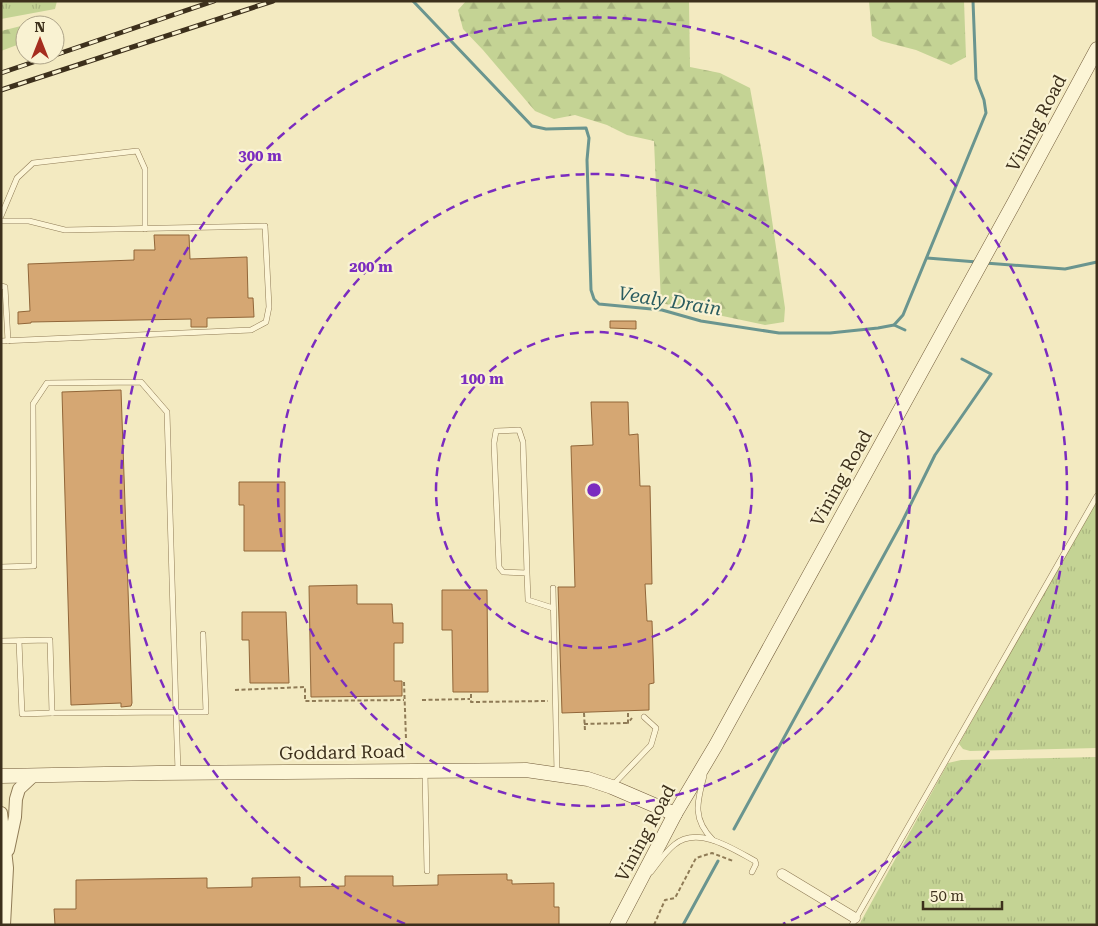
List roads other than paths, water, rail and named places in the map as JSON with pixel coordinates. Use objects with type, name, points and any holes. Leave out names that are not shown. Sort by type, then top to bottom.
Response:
[{"type":"main road","name":"Vining Road","points":[[617,925],[675,814],[708,759],[1097,49]]},
{"type":"main road","name":"Goddard Road","points":[[1,776],[526,770],[557,773],[612,786],[675,814]]},
{"type":"street","points":[[5,864],[13,830],[16,799],[20,789],[34,775]]},
{"type":"street","points":[[1,813],[5,864],[4,925]]},
{"type":"street","points":[[782,874],[854,922]]},
{"type":"lane","points":[[1,216],[17,178],[33,163],[137,151],[145,169],[145,228]]},
{"type":"lane","points":[[1,221],[29,221],[64,230],[265,226],[269,307],[266,322],[251,330],[1,341]]},
{"type":"lane","points":[[1,286],[5,287],[8,341]]},
{"type":"lane","points":[[1,567],[34,566],[33,404],[47,383],[141,382],[167,412],[178,773]]},
{"type":"lane","points":[[527,573],[503,572],[499,567],[494,444],[496,431],[519,430],[523,442],[528,600],[553,608]]},
{"type":"lane","points":[[854,922],[1097,496]]},
{"type":"lane","points":[[553,588],[557,773]]},
{"type":"lane","points":[[19,641],[22,714],[206,712],[203,634]]},
{"type":"lane","points":[[1,642],[50,640],[52,714]]},
{"type":"lane","points":[[612,786],[651,745],[656,728],[644,717]]},
{"type":"lane","points":[[708,759],[697,808],[704,828],[714,840]]},
{"type":"lane","points":[[424,770],[427,871]]},
{"type":"lane","points":[[636,890],[673,846],[678,842],[692,838],[714,840],[755,861],[756,864],[752,872]]},
{"type":"waterway","name":"Vealy Drain","points":[[413,1],[532,126],[546,129],[586,128],[589,138],[587,160],[591,290],[594,299],[599,304],[662,310],[701,321],[779,333],[830,333],[878,328],[894,325],[903,315],[986,113],[984,100],[976,79],[973,1]]},
{"type":"waterway","name":"Vealy Drain","points":[[927,258],[977,262]]},
{"type":"waterway","name":"Vealy Drain","points":[[985,263],[1065,269],[1097,262]]},
{"type":"waterway","points":[[894,325],[905,330]]},
{"type":"waterway","points":[[734,829],[901,524],[935,455],[991,374],[962,359]]},
{"type":"waterway","points":[[683,925],[718,861]]},
{"type":"railway","points":[[65,52],[214,1]]},
{"type":"railway","points":[[1,90],[273,1]]},
{"type":"railway","points":[[1,73],[25,65]]}]
